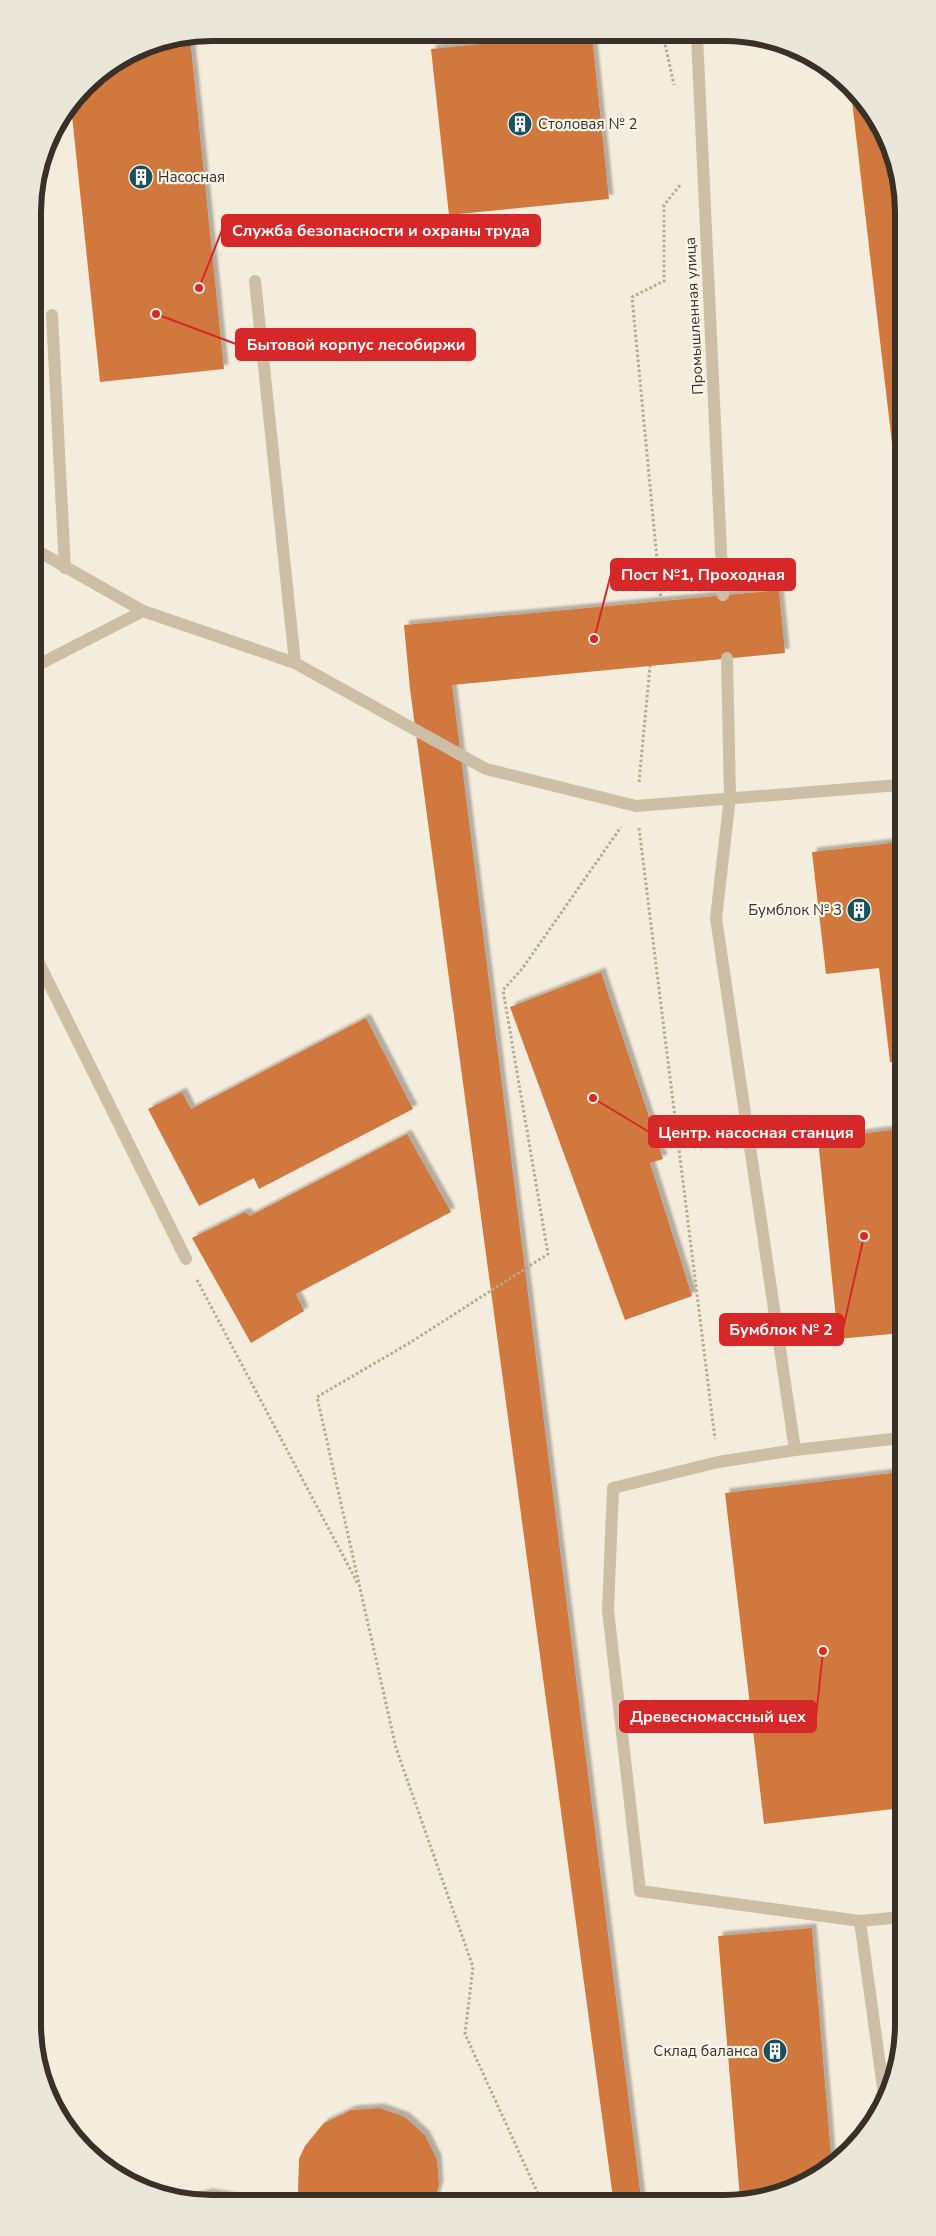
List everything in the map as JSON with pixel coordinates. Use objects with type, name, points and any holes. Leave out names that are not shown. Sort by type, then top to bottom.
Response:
[{"type":"lane","name":"Промышленная улица","points":[[697,41],[723,595]]},
{"type":"lane","points":[[255,281],[295,663]]},
{"type":"lane","points":[[52,315],[65,568]]},
{"type":"lane","points":[[42,554],[143,611],[295,663],[486,769],[636,806],[895,785]]},
{"type":"lane","points":[[42,663],[143,611]]},
{"type":"lane","points":[[727,658],[730,797],[716,918],[795,1450]]},
{"type":"lane","points":[[42,968],[186,1259]]},
{"type":"lane","points":[[894,1439],[795,1450],[718,1462],[613,1488],[608,1610],[640,1891],[860,1921],[894,1918]]},
{"type":"lane","points":[[860,1921],[882,2088]]},
{"type":"path","points":[[664,41],[675,93]]},
{"type":"path","points":[[661,601],[632,297],[664,281],[664,205],[686,177]]},
{"type":"path","points":[[650,666],[636,806],[718,1462]]},
{"type":"path","points":[[539,2195],[465,2034],[473,1967],[396,1748],[317,1397],[411,1342],[548,1254],[502,990],[522,969],[636,806]]},
{"type":"path","points":[[186,1259],[360,1588]]},
{"type":"building","name":"Столовая № 2","points":[[504,41],[593,41],[609,199],[449,215],[431,49]]},
{"type":"building","name":"Насосная","points":[[191,43],[224,369],[100,382],[72,115],[91,91],[127,64],[147,54],[168,47]]},
{"type":"building","points":[[852,99],[872,127],[882,147],[889,168],[893,190],[895,212],[895,468]]},
{"type":"building","points":[[779,590],[785,653],[452,685],[641,2195],[613,2195],[410,689],[404,625]]},
{"type":"building","name":"Бумблок № 3","points":[[895,843],[895,1062],[890,1062],[879,968],[826,974],[812,852]]},
{"type":"building","points":[[601,972],[663,1159],[650,1163],[692,1296],[625,1320],[510,1007]]},
{"type":"building","points":[[366,1018],[413,1109],[259,1189],[254,1178],[199,1206],[148,1109],[182,1092],[191,1109]]},
{"type":"building","points":[[894,1130],[894,1334],[838,1339],[818,1139]]},
{"type":"building","points":[[407,1134],[451,1212],[296,1294],[304,1311],[251,1343],[192,1238],[245,1212],[250,1216]]},
{"type":"building","points":[[894,1473],[894,1809],[764,1824],[725,1493]]},
{"type":"building","name":"Склад баланса","points":[[812,1928],[831,2157],[819,2166],[789,2182],[768,2189],[746,2193],[740,2194],[718,1936]]},
{"type":"building","points":[[380,2108],[405,2117],[425,2135],[437,2159],[439,2185],[436,2195],[300,2195],[299,2159],[305,2146],[324,2123],[351,2110]]},
{"type":"place","name":"Столовая № 2","points":[[520,124]]},
{"type":"place","name":"Насосная","points":[[141,177]]},
{"type":"place","name":"Служба безопасности и охраны труда","points":[[199,288]]},
{"type":"place","name":"Бытовой корпус лесобиржи","points":[[156,314]]},
{"type":"place","name":"Пост №1, Проходная","points":[[594,639]]},
{"type":"place","name":"Бумблок № 3","points":[[859,910]]},
{"type":"place","name":"Центр. насосная станция","points":[[593,1098]]},
{"type":"place","name":"Бумблок № 2","points":[[864,1236]]},
{"type":"place","name":"Древесномассный цех","points":[[823,1651]]},
{"type":"place","name":"Склад баланса","points":[[775,2051]]}]
